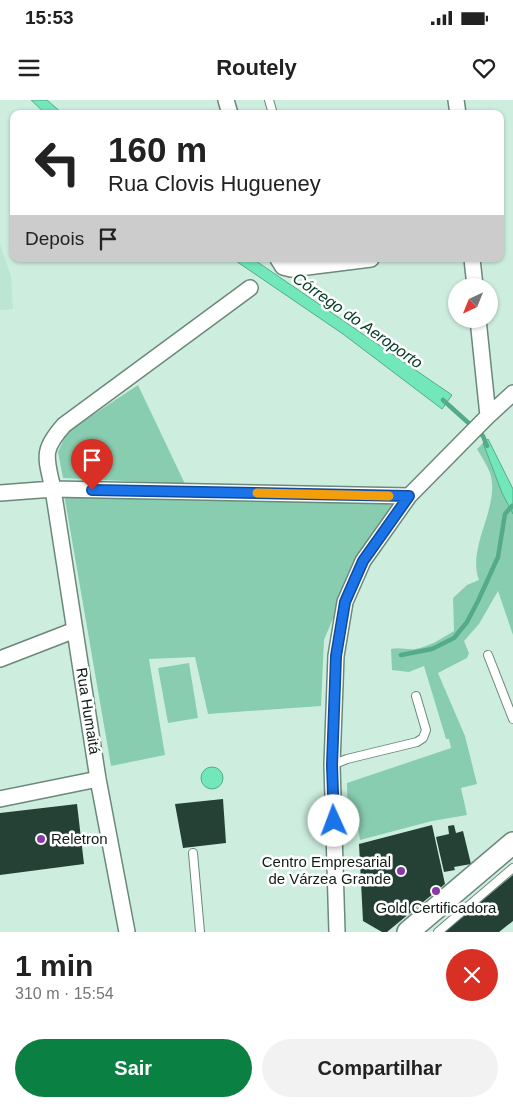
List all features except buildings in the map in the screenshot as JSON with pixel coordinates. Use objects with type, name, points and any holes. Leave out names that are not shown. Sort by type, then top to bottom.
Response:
[{"type":"street","points":[[280,262],[283,267],[291,269],[347,262]]},
{"type":"street","points":[[472,262],[474,278]]},
{"type":"street","name":"Rua Humaitá","points":[[128,932],[98,779],[53,489],[46,458],[51,440],[64,425],[250,288]]},
{"type":"street","points":[[479,328],[487,416]]},
{"type":"street","points":[[337,932],[332,765],[336,656],[345,602],[363,561],[409,496],[487,416],[513,393]]},
{"type":"street","points":[[0,493],[53,489],[409,496]]},
{"type":"street","points":[[0,659],[75,630]]},
{"type":"street","points":[[0,799],[98,779]]},
{"type":"street","points":[[408,932],[513,843]]},
{"type":"lane","points":[[488,655],[513,719]]},
{"type":"lane","points":[[332,765],[347,759],[416,742],[423,738],[426,730],[416,696]]},
{"type":"lane","points":[[193,853],[200,932]]},
{"type":"lane","points":[[438,932],[513,868]]},
{"type":"shaded area","points":[[31,100],[47,100],[58,110],[42,110]]},
{"type":"shaded area","points":[[0,245],[11,276],[13,309],[0,310]]},
{"type":"shaded area","points":[[237,262],[257,262],[452,395],[442,409],[343,334]]},
{"type":"shaded area","points":[[138,385],[185,484],[63,478],[58,452],[67,432]]},
{"type":"shaded area","points":[[488,439],[513,489],[513,514],[502,493],[483,443]]},
{"type":"shaded area","points":[[483,443],[502,493],[513,514],[513,635],[498,591],[479,624],[464,641],[469,653],[467,658],[438,673],[465,736],[477,784],[461,788],[467,815],[432,821],[360,840],[358,828],[348,828],[347,783],[451,748],[449,739],[446,739],[424,666],[409,672],[392,670],[391,649],[420,648],[454,631],[453,598],[467,585],[479,580],[476,567],[477,554],[488,513],[492,486],[490,473],[477,449]]},
{"type":"shaded area","points":[[64,494],[398,501],[345,590],[324,640],[321,706],[208,714],[195,657],[149,659],[165,755],[111,766]]},
{"type":"shaded area","points":[[189,663],[198,718],[168,723],[158,668]]},
{"type":"shaded area","points":[[212,767],[220,770],[223,778],[220,786],[212,789],[204,786],[201,778],[204,770]]},
{"type":"waterway","name":"Córrego do Aeroporto","points":[[443,400],[483,436],[487,446]]},
{"type":"waterway","points":[[401,655],[432,649],[454,638],[467,622],[498,557],[505,514],[512,506]]},
{"type":"slow traffic","points":[[257,493],[389,496]]},
{"type":"place","name":"Reletron","points":[[41,839]]},
{"type":"place","name":"Centro Empresarial de Várzea Grande","points":[[401,871]]},
{"type":"place","name":"Gold Certificadora","points":[[436,891]]},
{"type":"route","points":[[92,490],[409,496],[363,561],[345,602],[336,656],[332,765],[334,821]]}]
